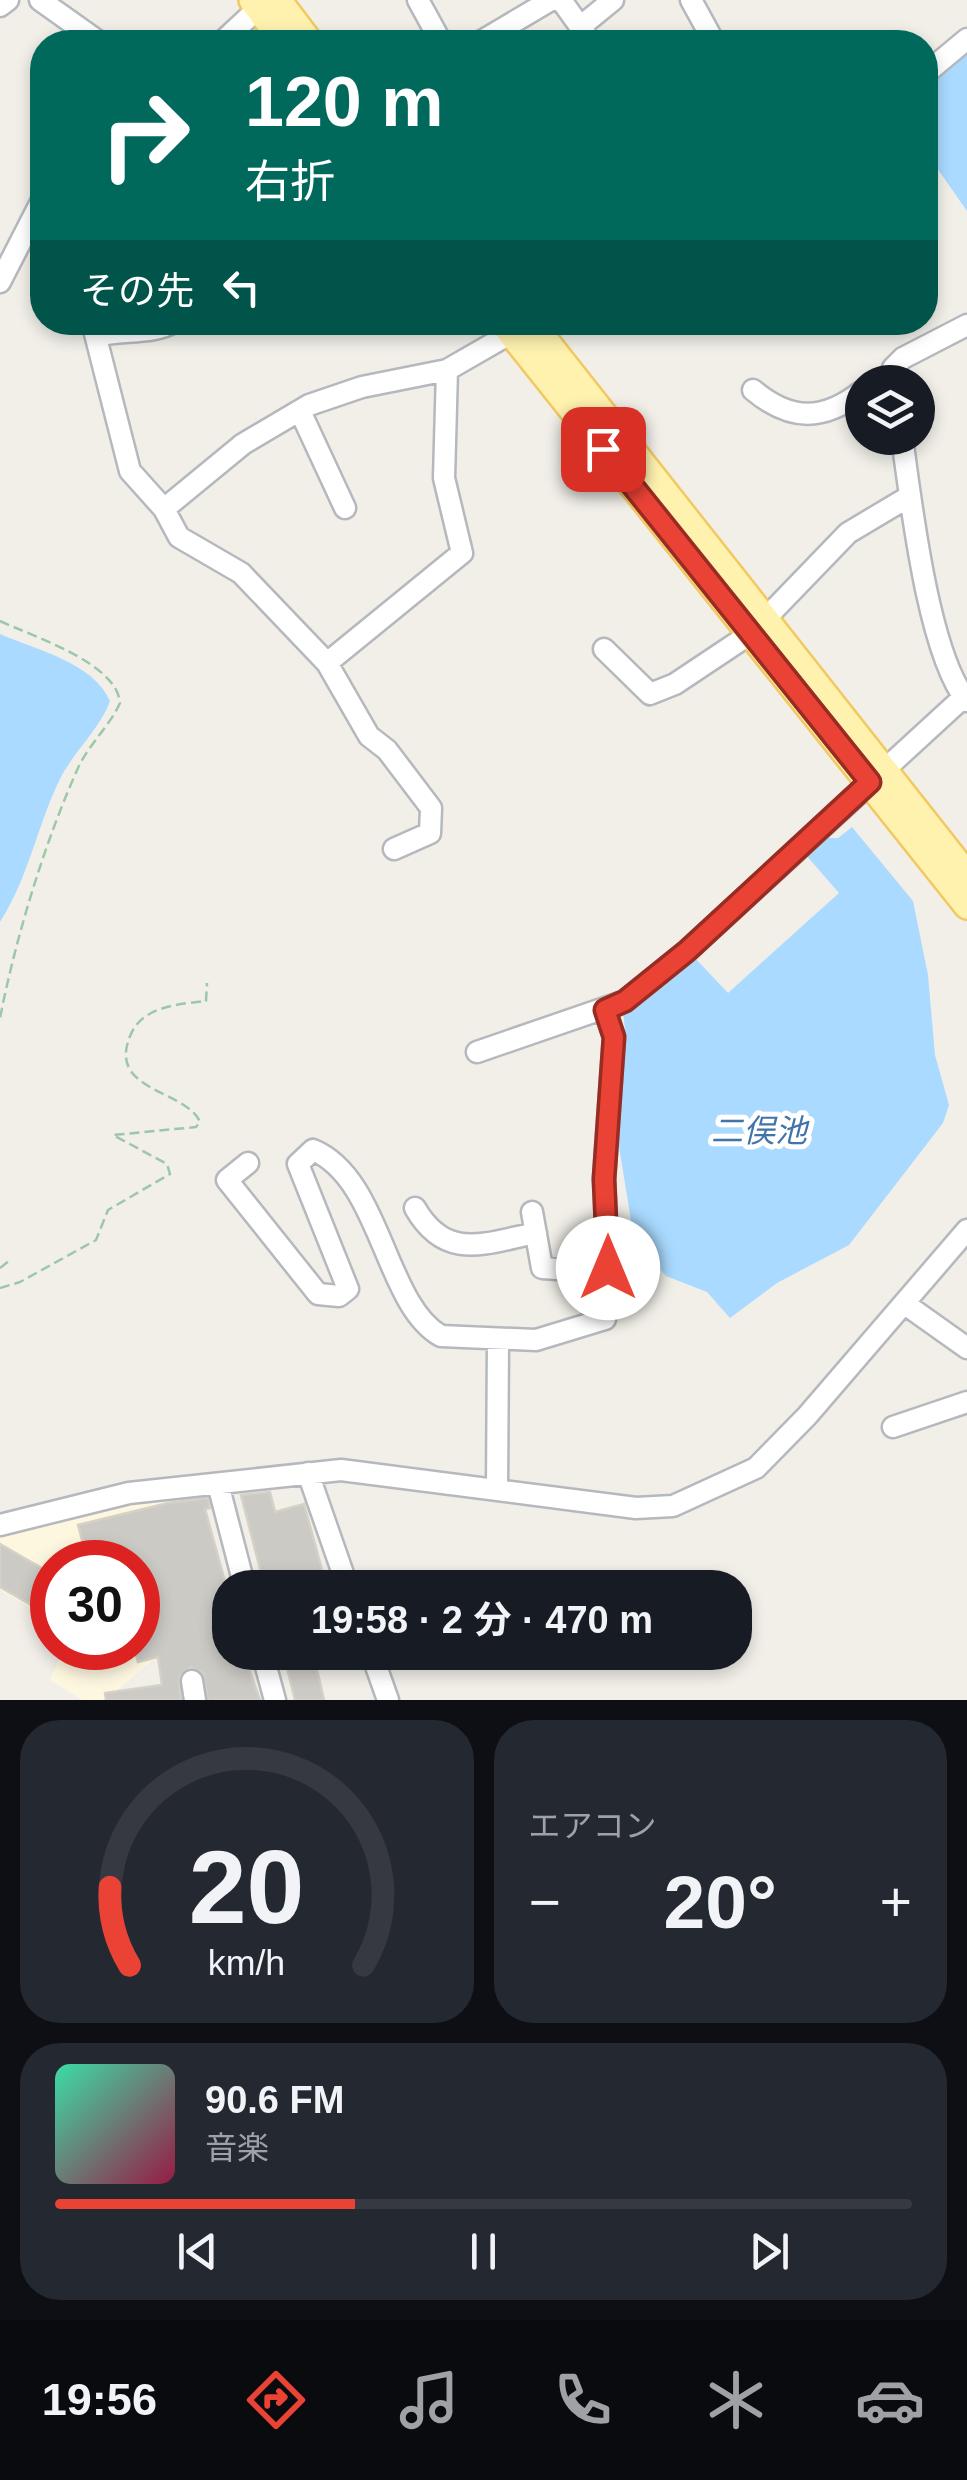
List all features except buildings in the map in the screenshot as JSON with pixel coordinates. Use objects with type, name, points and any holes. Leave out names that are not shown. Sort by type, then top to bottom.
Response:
[{"type":"main road","points":[[264,2],[277,30]]},
{"type":"main road","points":[[264,2],[296,30]]},
{"type":"main road","points":[[526,335],[877,776],[967,875]]},
{"type":"main road","points":[[877,776],[967,906]]},
{"type":"street","points":[[0,6],[8,0]]},
{"type":"street","points":[[40,0],[82,30]]},
{"type":"street","points":[[418,0],[434,30]]},
{"type":"street","points":[[500,30],[551,0]]},
{"type":"street","points":[[561,0],[582,30]]},
{"type":"street","points":[[590,30],[613,0]]},
{"type":"street","points":[[691,0],[707,30]]},
{"type":"street","points":[[235,30],[264,2]]},
{"type":"street","points":[[938,63],[967,39]]},
{"type":"street","points":[[0,282],[30,223]]},
{"type":"street","points":[[899,365],[903,358],[967,325]]},
{"type":"street","points":[[96,335],[130,471],[164,509],[178,537],[241,573],[327,663],[369,736],[387,750],[431,808],[430,833],[394,850]]},
{"type":"street","points":[[164,509],[243,444],[324,398],[447,370],[502,335]]},
{"type":"street","points":[[327,663],[462,553],[444,478],[447,370]]},
{"type":"street","points":[[753,390],[768,403],[806,417],[845,404]]},
{"type":"street","points":[[300,411],[346,508]]},
{"type":"street","points":[[477,1052],[625,1001],[687,951],[966,697],[949,672],[904,455]]},
{"type":"street","points":[[604,649],[650,694],[675,684],[757,627],[848,533],[910,496]]},
{"type":"street","points":[[605,1010],[614,1037],[604,1179],[608,1268]]},
{"type":"street","points":[[248,1163],[227,1180],[318,1294],[339,1296],[348,1289],[298,1164],[312,1150],[339,1167],[361,1200],[428,1329],[440,1336],[498,1340],[560,1336],[606,1319],[589,1271],[542,1268],[532,1212]]},
{"type":"street","points":[[415,1208],[433,1234],[462,1247],[536,1233]]},
{"type":"street","points":[[0,1525],[129,1493],[342,1470],[636,1508],[672,1506],[756,1468],[967,1230]]},
{"type":"street","points":[[905,1304],[967,1348]]},
{"type":"street","points":[[497,1488],[498,1340]]},
{"type":"street","points":[[893,1427],[967,1402]]},
{"type":"street","points":[[308,1474],[342,1570]]},
{"type":"street","points":[[218,1484],[240,1570]]},
{"type":"street","points":[[267,1670],[275,1700]]},
{"type":"street","points":[[377,1670],[388,1700]]},
{"type":"path","points":[[0,621],[105,673],[119,693],[120,704],[79,766],[64,804],[12,957],[0,1018]]},
{"type":"path","points":[[0,1288],[20,1282],[96,1240],[108,1210],[170,1174],[167,1164],[112,1135],[196,1127],[198,1115],[140,1082],[128,1057],[128,1040],[146,1015],[170,1006],[206,1001],[208,983]]},
{"type":"path","points":[[0,1268],[10,1260]]},
{"type":"shaded area","points":[[171,1489],[212,1646],[160,1659],[160,1540],[30,1540],[30,1607],[0,1590],[0,1525]]},
{"type":"shaded area","points":[[54,1670],[141,1670],[105,1700],[82,1700],[50,1680]]},
{"type":"water","points":[[967,47],[967,211],[938,170],[938,71]]},
{"type":"water","points":[[0,634],[77,667],[91,676],[110,701],[60,779],[18,887],[0,922]]},
{"type":"water","name":"二俣池","points":[[852,827],[913,901],[928,975],[935,1055],[949,1105],[943,1123],[849,1245],[777,1283],[730,1318],[707,1292],[666,1276],[634,1239],[617,1134],[626,1040],[623,1010],[693,956],[728,993],[839,893],[805,854],[822,838],[838,838]]},
{"type":"route","points":[[603,449],[870,782],[687,951],[625,1001],[605,1010],[614,1037],[604,1179],[609,1208],[608,1268]]}]
